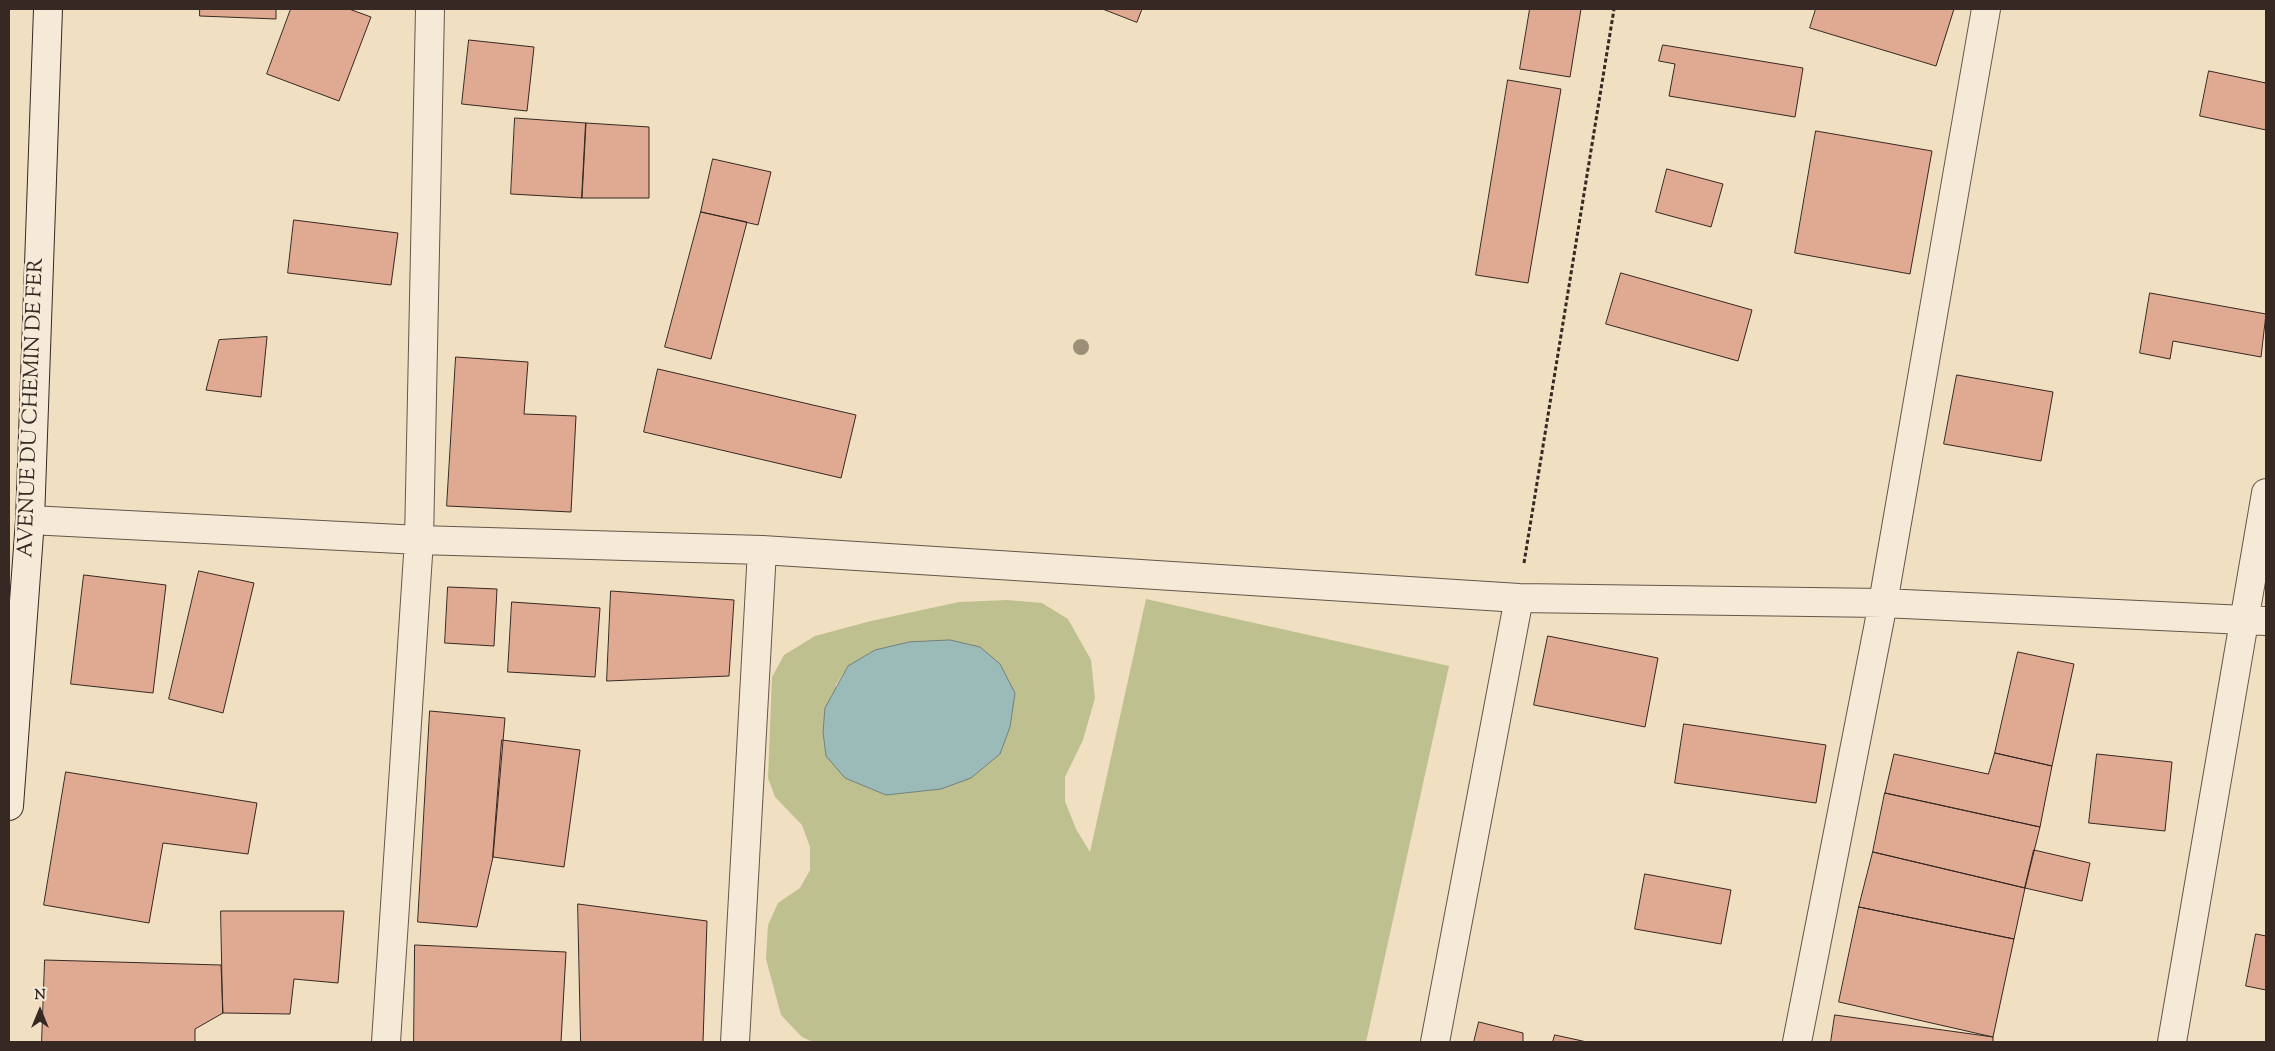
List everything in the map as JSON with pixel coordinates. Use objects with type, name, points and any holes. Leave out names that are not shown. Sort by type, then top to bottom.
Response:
[{"type":"street","name":"AVENUE DU CHEMIN DE FER","points":[[9,806],[30,520],[48,9]]},
{"type":"street","points":[[386,1042],[419,540],[430,9]]},
{"type":"street","points":[[1797,1042],[1883,603],[1986,9]]},
{"type":"street","points":[[2172,1042],[2255,620],[2266,493]]},
{"type":"street","points":[[30,520],[419,540],[762,550],[1519,598],[1883,603],[2255,620]]},
{"type":"street","points":[[735,1042],[762,550]]},
{"type":"street","points":[[1435,1042],[1519,598]]},
{"type":"path","points":[[1519,598],[1614,9]]},
{"type":"green space","points":[[1146,599],[1449,666],[1366,1042],[813,1042],[802,1037],[781,1015],[766,959],[768,925],[778,903],[800,888],[810,870],[810,847],[802,825],[775,797],[768,778],[772,677],[784,655],[815,636],[871,621],[959,602],[1007,600],[1042,603],[1068,619],[1091,660],[1095,698],[1083,740],[1065,777],[1065,801],[1076,829],[1090,852]],"holes":[[[875,650],[941,789],[887,795],[845,778],[836,685],[848,666]]]},
{"type":"water","points":[[950,640],[980,647],[1000,664],[1015,693],[1010,727],[1000,754],[971,778],[941,789],[886,795],[845,778],[826,756],[823,732],[825,708],[848,666],[875,650],[909,642]]},
{"type":"building","points":[[200,9],[276,9],[276,19],[200,16]]},
{"type":"building","points":[[291,9],[349,9],[371,17],[339,101],[267,74]]},
{"type":"building","points":[[1103,9],[1142,9],[1137,22]]},
{"type":"building","points":[[1530,9],[1581,9],[1570,77],[1520,69]]},
{"type":"building","points":[[1816,9],[1954,9],[1936,66],[1810,28]]},
{"type":"building","points":[[469,40],[534,47],[527,111],[462,104]]},
{"type":"building","points":[[1663,45],[1803,68],[1795,117],[1669,96],[1675,64],[1659,61]]},
{"type":"building","points":[[2209,71],[2266,83],[2266,130],[2200,116]]},
{"type":"building","points":[[1508,80],[1561,89],[1528,283],[1476,275]]},
{"type":"building","points":[[515,118],[586,123],[582,198],[511,194]]},
{"type":"building","points":[[586,123],[649,127],[649,198],[582,198]]},
{"type":"building","points":[[1816,131],[1932,151],[1910,274],[1795,253]]},
{"type":"building","points":[[713,159],[771,172],[758,225],[701,212]]},
{"type":"building","points":[[1667,169],[1723,184],[1711,227],[1656,212]]},
{"type":"building","points":[[701,212],[747,222],[711,359],[665,347]]},
{"type":"building","points":[[294,220],[398,233],[391,285],[288,273]]},
{"type":"building","points":[[1621,273],[1752,310],[1738,361],[1606,324]]},
{"type":"building","points":[[2150,293],[2266,314],[2261,357],[2173,341],[2170,359],[2140,353]]},
{"type":"building","points":[[267,337],[261,397],[206,390],[219,340]]},
{"type":"building","points":[[456,357],[528,362],[524,414],[576,416],[571,512],[447,506]]},
{"type":"building","points":[[658,369],[856,415],[841,478],[644,432]]},
{"type":"building","points":[[1957,375],[2053,392],[2041,461],[1944,444]]},
{"type":"building","points":[[199,571],[254,583],[223,713],[169,699]]},
{"type":"building","points":[[84,575],[166,585],[153,693],[71,684]]},
{"type":"building","points":[[448,587],[497,589],[494,646],[445,643]]},
{"type":"building","points":[[611,591],[734,600],[729,676],[607,681]]},
{"type":"building","points":[[512,602],[600,608],[595,677],[508,672]]},
{"type":"building","points":[[1548,636],[1658,658],[1645,727],[1534,705]]},
{"type":"building","points":[[2018,652],[2074,664],[2052,766],[1995,753]]},
{"type":"building","points":[[430,711],[505,718],[493,857],[477,927],[418,922]]},
{"type":"building","points":[[1684,724],[1826,745],[1816,803],[1675,783]]},
{"type":"building","points":[[502,740],[580,750],[564,867],[493,857]]},
{"type":"building","points":[[1995,753],[2052,766],[2040,827],[1885,793],[1894,754],[1988,774]]},
{"type":"building","points":[[2097,754],[2172,762],[2165,831],[2089,823]]},
{"type":"building","points":[[66,772],[257,803],[248,854],[163,843],[149,923],[44,905]]},
{"type":"building","points":[[1885,793],[2040,827],[2025,888],[1873,852]]},
{"type":"building","points":[[2034,850],[2090,863],[2082,901],[2025,888]]},
{"type":"building","points":[[1873,852],[2025,888],[2014,939],[1859,907]]},
{"type":"building","points":[[1645,874],[1731,890],[1721,944],[1635,929]]},
{"type":"building","points":[[578,904],[707,921],[703,1042],[581,1042]]},
{"type":"building","points":[[1859,907],[2014,939],[1993,1037],[1839,1002]]},
{"type":"building","points":[[221,911],[344,911],[338,983],[294,979],[290,1014],[223,1013]]},
{"type":"building","points":[[2256,934],[2266,936],[2266,990],[2246,986]]},
{"type":"building","points":[[415,945],[566,952],[561,1042],[414,1042]]},
{"type":"building","points":[[45,960],[221,965],[223,1013],[195,1029],[195,1042],[42,1042]]},
{"type":"building","points":[[1835,1015],[1993,1037],[1993,1042],[1831,1042]]},
{"type":"building","points":[[1479,1022],[1523,1033],[1523,1042],[1474,1042]]},
{"type":"building","points":[[1555,1035],[1587,1042],[1553,1042]]}]
